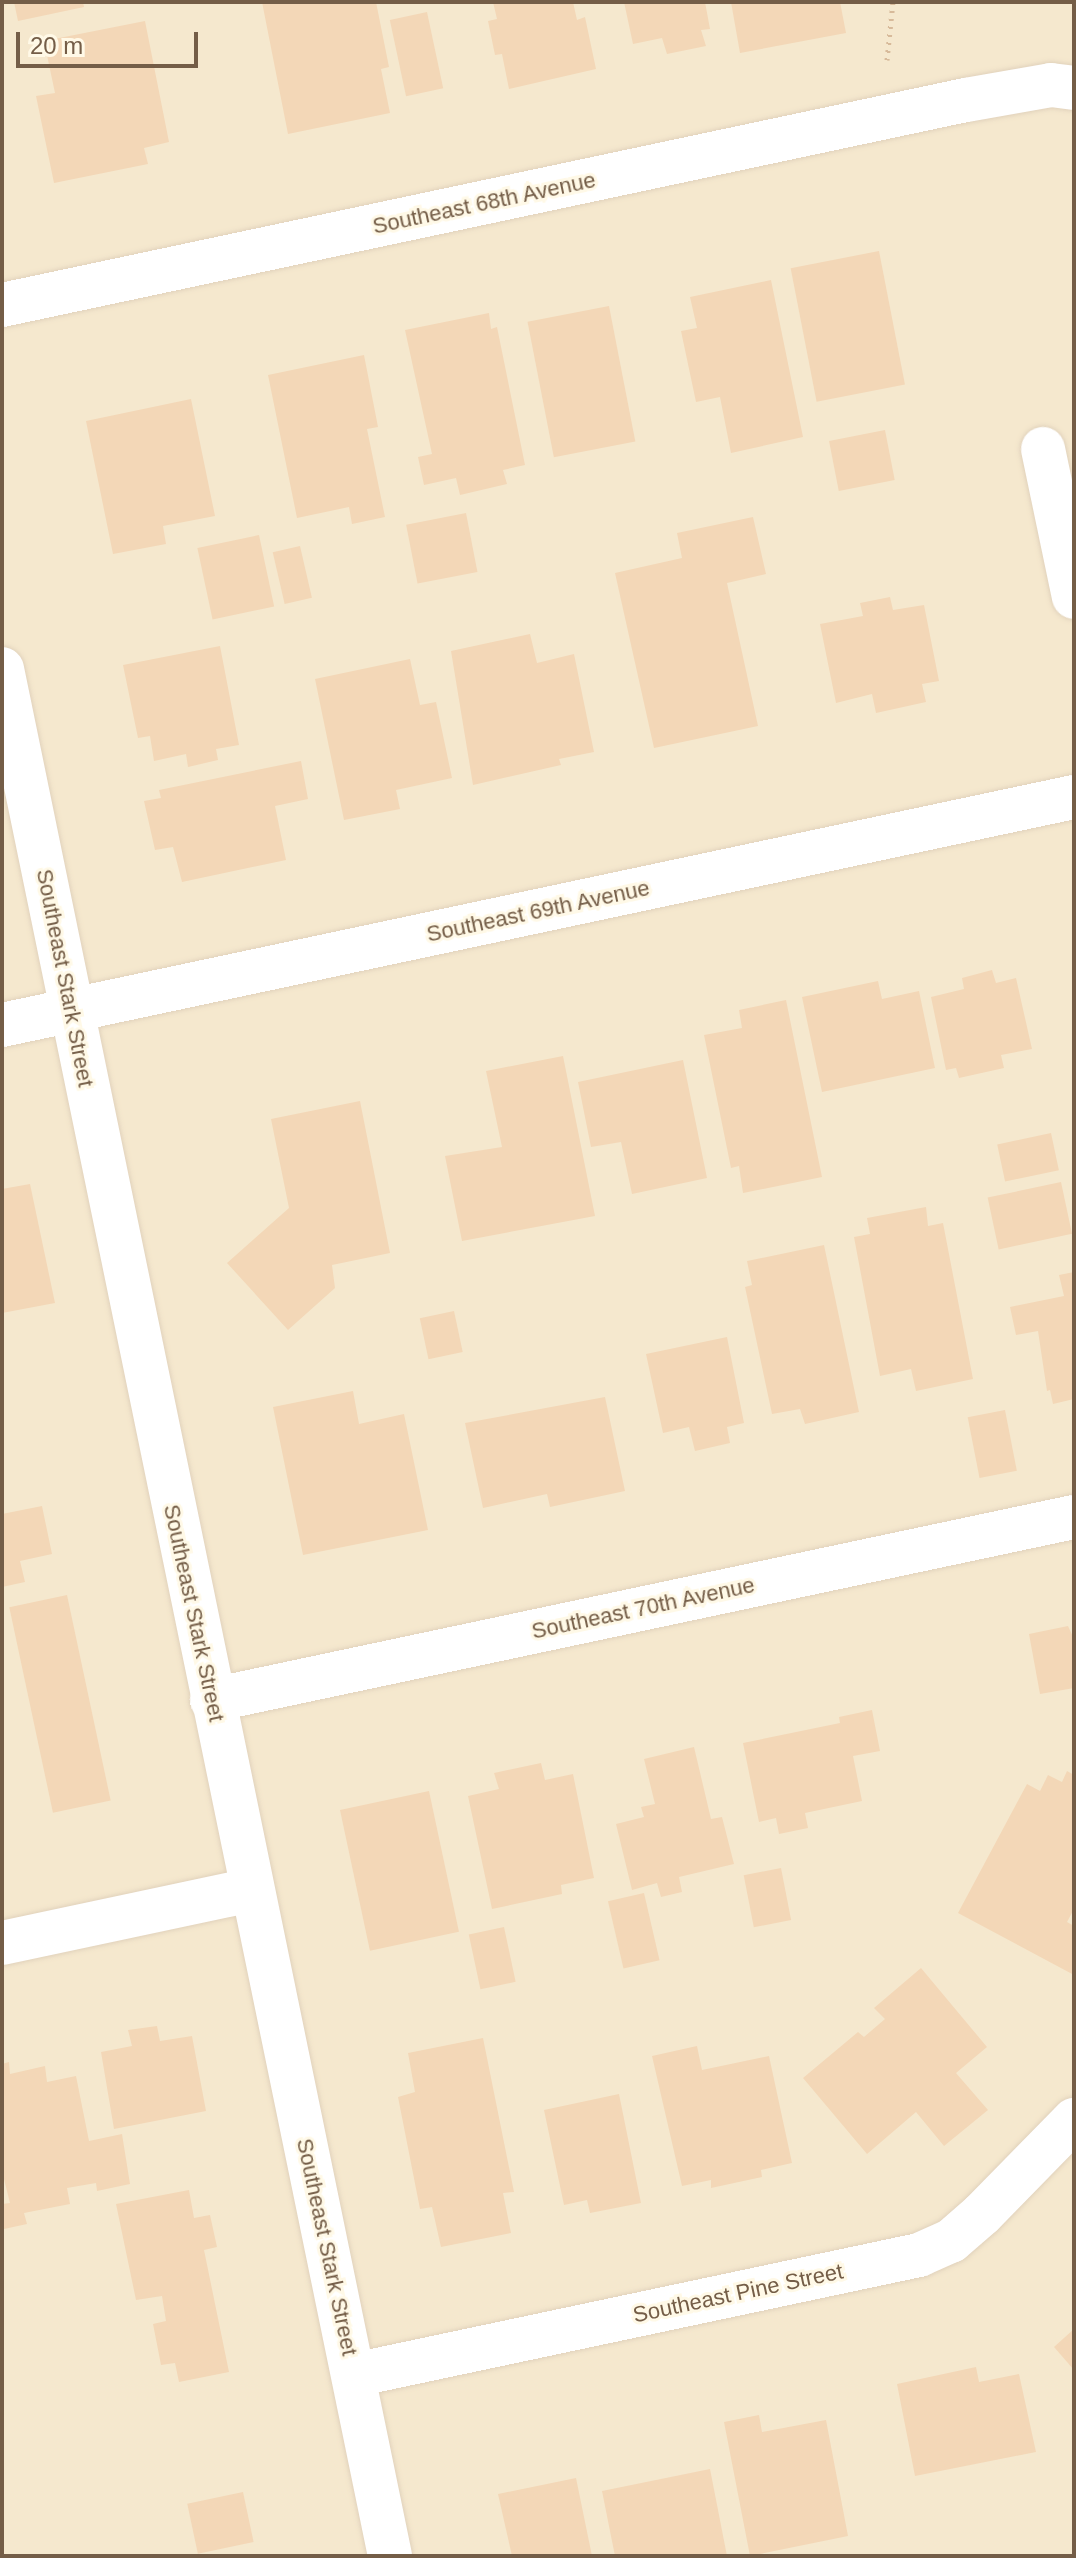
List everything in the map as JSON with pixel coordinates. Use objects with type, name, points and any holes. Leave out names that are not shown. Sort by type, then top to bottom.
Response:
[{"type":"street","name":"Southeast 68th Avenue","points":[[2,305],[966,100],[1051,85],[1074,88]]},
{"type":"street","points":[[1043,449],[1074,597]]},
{"type":"street","name":"Southeast Stark Street","points":[[2,669],[390,2556]]},
{"type":"street","name":"Southeast 69th Avenue","points":[[2,1025],[1074,797]]},
{"type":"street","name":"Southeast 70th Avenue","points":[[212,1700],[1074,1517]]},
{"type":"street","points":[[2,1943],[252,1890]]},
{"type":"street","name":"Southeast Pine Street","points":[[354,2375],[919,2255],[951,2241],[982,2214],[1074,2120]]},
{"type":"shaded area","points":[[2,2],[1074,2],[1074,2556],[2,2556]]},
{"type":"building","points":[[14,2],[83,2],[84,7],[18,21]]},
{"type":"building","points":[[262,2],[376,2],[389,67],[381,69],[390,113],[288,134]]},
{"type":"building","points":[[493,2],[573,2],[577,20],[585,17],[596,69],[509,89],[502,54],[495,55],[488,21],[497,19]]},
{"type":"building","points":[[624,2],[705,2],[710,29],[701,30],[706,46],[667,54],[662,38],[633,44]]},
{"type":"building","points":[[731,2],[840,2],[846,33],[740,53]]},
{"type":"building","points":[[427,12],[443,88],[406,96],[390,20]]},
{"type":"building","points":[[145,21],[169,142],[144,148],[148,164],[54,183],[36,96],[55,93],[44,41]]},
{"type":"building","points":[[879,251],[905,385],[817,402],[791,268]]},
{"type":"building","points":[[771,280],[803,437],[731,453],[720,397],[696,402],[681,331],[697,328],[690,297]]},
{"type":"building","points":[[609,306],[635,441],[554,457],[528,322]]},
{"type":"building","points":[[489,313],[491,329],[497,327],[525,465],[503,470],[507,484],[460,495],[456,478],[424,485],[418,457],[432,454],[405,330]]},
{"type":"building","points":[[364,355],[378,427],[367,429],[385,517],[352,524],[349,507],[297,518],[268,375]]},
{"type":"building","points":[[191,399],[215,516],[163,526],[166,544],[113,554],[86,421]]},
{"type":"building","points":[[885,430],[895,480],[839,491],[829,441]]},
{"type":"building","points":[[466,513],[477,572],[418,584],[406,525]]},
{"type":"building","points":[[753,517],[766,574],[727,583],[758,726],[654,748],[615,573],[682,558],[677,533]]},
{"type":"building","points":[[259,535],[274,606],[213,620],[197,548]]},
{"type":"building","points":[[300,546],[312,598],[285,604],[273,552]]},
{"type":"building","points":[[890,597],[893,610],[924,605],[939,681],[922,684],[926,702],[876,713],[872,694],[836,703],[820,624],[863,616],[860,603]]},
{"type":"building","points":[[530,634],[537,663],[574,654],[594,752],[559,759],[561,765],[473,785],[451,651]]},
{"type":"building","points":[[220,646],[239,745],[216,749],[218,760],[188,767],[186,754],[154,761],[150,736],[138,738],[123,665]]},
{"type":"building","points":[[410,659],[420,705],[436,702],[452,778],[396,790],[400,809],[344,820],[315,679]]},
{"type":"building","points":[[301,761],[308,799],[275,806],[286,860],[182,882],[173,847],[155,850],[144,801],[161,798],[159,790]]},
{"type":"building","points":[[992,970],[996,983],[1016,978],[1032,1049],[1001,1055],[1004,1068],[959,1078],[956,1068],[946,1070],[931,997],[964,989],[962,978]]},
{"type":"building","points":[[878,981],[882,999],[919,991],[935,1068],[822,1092],[802,997]]},
{"type":"building","points":[[786,1000],[822,1177],[743,1193],[739,1166],[731,1168],[704,1035],[742,1028],[739,1010]]},
{"type":"building","points":[[563,1056],[595,1216],[462,1241],[445,1156],[502,1147],[486,1071]]},
{"type":"building","points":[[683,1060],[707,1178],[632,1194],[621,1142],[591,1147],[578,1082]]},
{"type":"building","points":[[360,1101],[390,1253],[332,1265],[335,1288],[288,1330],[227,1263],[289,1208],[271,1119]]},
{"type":"building","points":[[1051,1133],[1059,1170],[1005,1182],[997,1144]]},
{"type":"building","points":[[1061,1182],[1072,1234],[999,1249],[988,1198]]},
{"type":"building","points":[[30,1184],[55,1303],[2,1313],[2,1189]]},
{"type":"building","points":[[926,1207],[928,1226],[943,1223],[973,1379],[916,1391],[911,1369],[880,1376],[854,1237],[870,1234],[867,1218]]},
{"type":"building","points":[[824,1245],[859,1412],[805,1424],[800,1409],[772,1414],[745,1287],[752,1285],[747,1261]]},
{"type":"building","points":[[1074,1272],[1074,1399],[1053,1404],[1050,1390],[1047,1391],[1038,1331],[1016,1335],[1010,1307],[1064,1296],[1059,1275]]},
{"type":"building","points":[[454,1311],[463,1352],[428,1359],[420,1318]]},
{"type":"building","points":[[727,1337],[744,1423],[727,1427],[730,1443],[695,1451],[689,1427],[663,1433],[646,1354]]},
{"type":"building","points":[[353,1391],[359,1424],[404,1414],[428,1530],[303,1555],[273,1407]]},
{"type":"building","points":[[605,1397],[625,1491],[550,1507],[547,1494],[483,1508],[465,1423]]},
{"type":"building","points":[[1005,1410],[1017,1471],[980,1478],[968,1417]]},
{"type":"building","points":[[42,1506],[52,1554],[20,1561],[25,1582],[2,1587],[2,1514]]},
{"type":"building","points":[[67,1595],[111,1800],[53,1813],[9,1607]]},
{"type":"building","points":[[1068,1626],[1074,1639],[1074,1688],[1040,1694],[1029,1634]]},
{"type":"building","points":[[872,1710],[880,1751],[853,1756],[862,1801],[805,1813],[808,1828],[779,1834],[776,1818],[759,1822],[743,1743],[840,1723],[839,1717]]},
{"type":"building","points":[[694,1747],[711,1819],[722,1817],[734,1864],[679,1877],[682,1892],[661,1897],[657,1883],[632,1890],[616,1824],[644,1817],[641,1807],[655,1804],[644,1759]]},
{"type":"building","points":[[541,1763],[545,1780],[573,1774],[594,1878],[561,1885],[562,1894],[492,1909],[468,1796],[499,1789],[494,1773]]},
{"type":"building","points":[[1067,1771],[1074,1775],[1074,1909],[1067,1922],[1074,1926],[1074,1975],[958,1913],[1027,1784],[1040,1791],[1048,1775],[1062,1782]]},
{"type":"building","points":[[429,1791],[459,1932],[370,1951],[340,1810]]},
{"type":"building","points":[[781,1868],[791,1920],[754,1927],[744,1875]]},
{"type":"building","points":[[644,1893],[660,1960],[623,1969],[608,1901]]},
{"type":"building","points":[[504,1927],[516,1982],[480,1989],[469,1934]]},
{"type":"building","points":[[921,1968],[987,2047],[956,2073],[988,2110],[944,2146],[916,2112],[867,2154],[803,2078],[858,2032],[864,2037],[885,2019],[874,2008]]},
{"type":"building","points":[[157,2026],[160,2041],[192,2036],[206,2111],[114,2129],[101,2052],[132,2046],[128,2030]]},
{"type":"building","points":[[483,2038],[514,2192],[503,2193],[511,2233],[441,2247],[432,2207],[420,2209],[398,2097],[415,2092],[408,2053]]},
{"type":"building","points":[[697,2046],[702,2070],[769,2056],[792,2163],[761,2170],[762,2177],[711,2188],[711,2180],[682,2186],[652,2056]]},
{"type":"building","points":[[9,2062],[10,2074],[45,2066],[47,2082],[76,2076],[89,2141],[122,2134],[130,2184],[97,2191],[96,2183],[67,2188],[70,2204],[24,2213],[27,2224],[4,2229],[2,2204],[10,2203],[2,2171],[2,2064]]},
{"type":"building","points":[[619,2094],[641,2203],[590,2213],[587,2200],[564,2205],[544,2110]]},
{"type":"building","points":[[189,2190],[194,2218],[210,2215],[217,2247],[204,2250],[229,2372],[179,2382],[175,2363],[161,2365],[153,2324],[166,2321],[162,2296],[136,2300],[116,2204]]},
{"type":"building","points":[[1074,2329],[1074,2370],[1054,2347]]},
{"type":"building","points":[[976,2367],[979,2382],[1019,2374],[1036,2452],[915,2476],[897,2384]]},
{"type":"building","points":[[759,2415],[762,2432],[826,2420],[848,2536],[750,2556],[724,2422]]},
{"type":"building","points":[[710,2469],[727,2556],[615,2556],[602,2491]]},
{"type":"building","points":[[576,2478],[592,2556],[512,2556],[498,2494]]},
{"type":"building","points":[[243,2492],[254,2542],[198,2554],[187,2504]]}]
